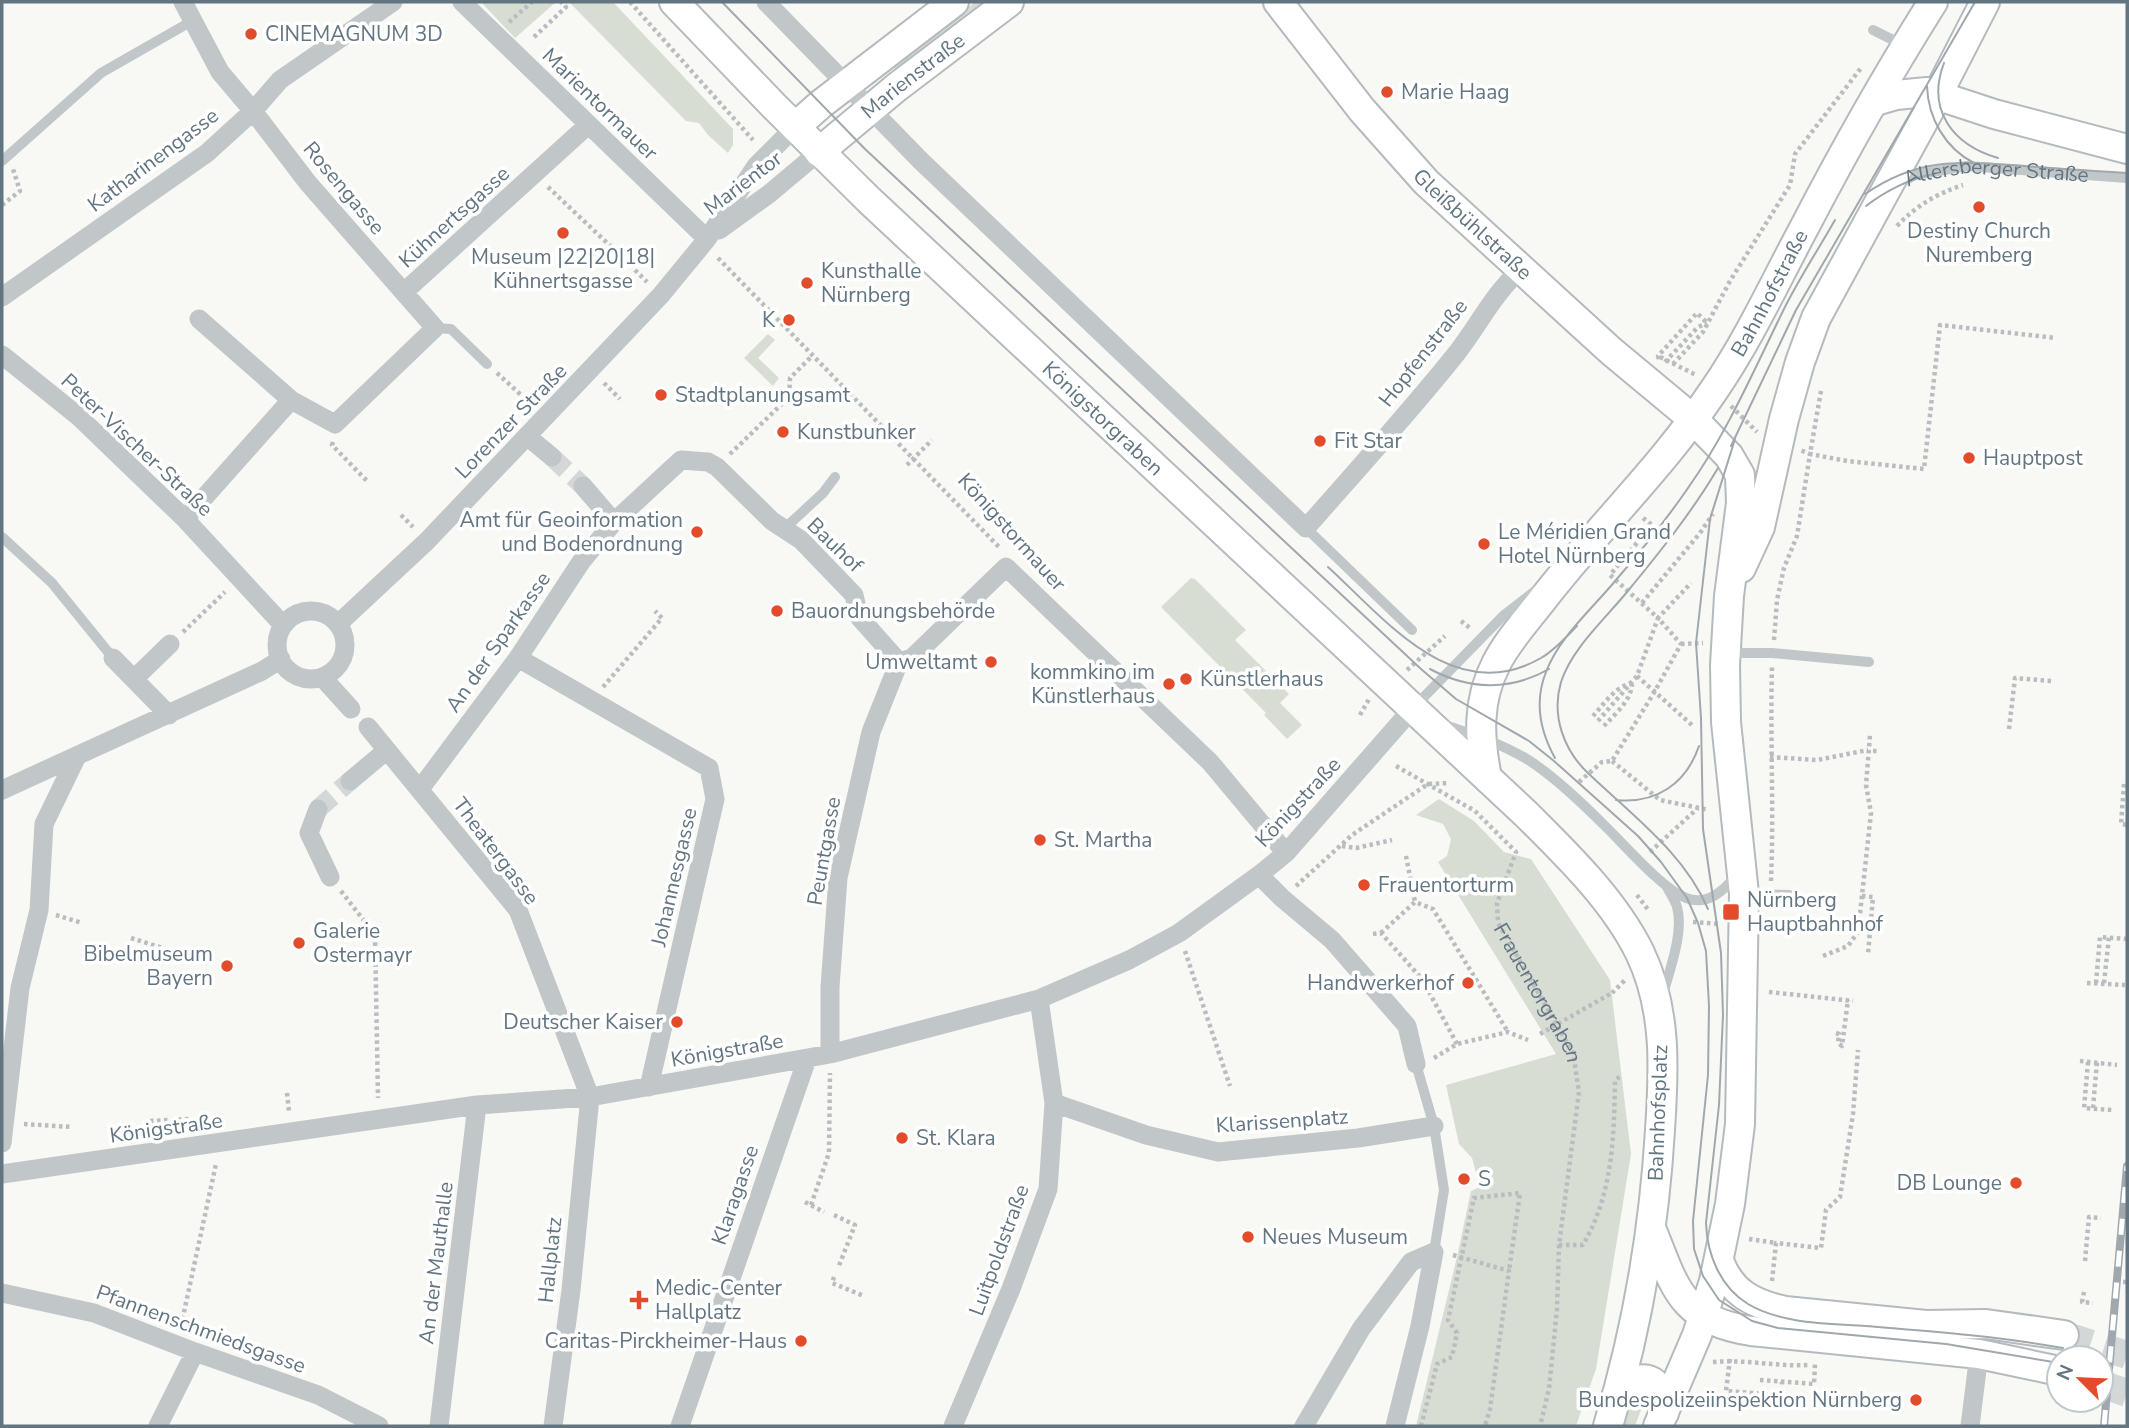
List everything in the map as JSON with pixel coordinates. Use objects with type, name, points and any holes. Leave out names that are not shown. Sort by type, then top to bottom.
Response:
[{"type":"main road","name":"Königstorgraben","points":[[674,2],[819,152],[1417,712]]},
{"type":"main road","name":"Marienstraße","points":[[795,127],[954,2]]},
{"type":"main road","name":"Marienstraße","points":[[819,152],[1009,2]]},
{"type":"main road","name":"Gleißbühlstraße","points":[[1278,2],[1347,91],[1404,158],[1617,356],[1694,419]]},
{"type":"main road","name":"Bahnhofstraße","points":[[1487,777],[1480,737],[1483,699],[1497,661],[1572,562],[1694,419],[1720,383],[1875,101],[1895,42],[1933,2]]},
{"type":"main road","points":[[1729,596],[1759,527],[1769,482],[1789,446],[1800,362],[1816,318],[1937,95],[1984,2]]},
{"type":"main road","name":"Allersberger Straße","points":[[1875,101],[1910,93],[1937,95],[1994,114],[2127,149]]},
{"type":"main road","points":[[1661,1420],[1704,1315],[1719,1261],[1730,1204],[1740,1124],[1743,882],[1726,722],[1715,648],[1729,596],[1741,503],[1740,475],[1727,453],[1694,419]]},
{"type":"main road","name":"Bahnhofsplatz","points":[[1417,712],[1560,848],[1621,922],[1641,954],[1658,1009],[1663,1069],[1651,1228],[1678,1292],[1687,1303],[1726,1326],[1751,1331],[1979,1354],[2045,1368]]},
{"type":"main road","points":[[1608,1426],[1641,1289],[1651,1228]]},
{"type":"main road","points":[[1719,1261],[1728,1281],[1738,1293],[1771,1308],[1912,1324],[1969,1323],[2004,1326],[2064,1335]]},
{"type":"main road","points":[[1617,1395],[1634,1381],[1651,1381],[1660,1390],[1661,1420]]},
{"type":"street","name":"Rosengasse","points":[[183,2],[220,72],[307,183],[435,328]]},
{"type":"street","name":"Katharinengasse","points":[[2,298],[207,153],[253,111],[280,80],[393,2]]},
{"type":"street","name":"Marientormauer","points":[[462,2],[706,239]]},
{"type":"street","points":[[766,2],[921,161],[1306,528]]},
{"type":"street","name":"Kühnertsgasse","points":[[404,292],[588,125]]},
{"type":"street","name":"Marientor","points":[[706,239],[756,166],[795,127]]},
{"type":"street","name":"Marientor","points":[[706,239],[769,194],[819,152]]},
{"type":"street","name":"Lorenzer Straße","points":[[338,624],[427,541],[528,437],[661,295],[706,239]]},
{"type":"street","name":"Hopfenstraße","points":[[1306,528],[1457,352],[1497,294],[1521,269]]},
{"type":"street","points":[[199,318],[290,400],[335,424],[435,328]]},
{"type":"street","name":"Peter-Vischer-Straße","points":[[2,355],[78,416],[185,519],[284,625]]},
{"type":"street","points":[[185,519],[290,400]]},
{"type":"street","points":[[528,437],[552,457]]},
{"type":"street","name":"An der Sparkasse","points":[[420,789],[518,658],[581,562],[614,522],[681,460],[713,464]]},
{"type":"street","name":"Bauhof","points":[[713,464],[772,521],[801,540],[854,595],[859,617],[899,662]]},
{"type":"street","points":[[583,486],[614,522]]},
{"type":"street","points":[[899,662],[912,658],[1006,567]]},
{"type":"street","name":"Königstormauer","points":[[1006,567],[1210,762],[1286,853]]},
{"type":"street","points":[[311,611],[321,612],[338,624],[345,644],[343,655],[331,672],[322,677],[302,678],[286,667],[277,642],[284,625],[300,612],[311,611]]},
{"type":"street","points":[[134,679],[173,641]]},
{"type":"street","points":[[113,658],[169,715]]},
{"type":"street","name":"Johannesgasse","points":[[518,658],[709,768],[715,799],[649,1087]]},
{"type":"street","points":[[2,790],[169,715],[262,671],[281,659]]},
{"type":"street","name":"Peuntgasse","points":[[831,1054],[830,987],[838,878],[871,732],[899,662]]},
{"type":"street","points":[[322,677],[351,709]]},
{"type":"street","name":"Königstraße","points":[[2,1174],[477,1105],[590,1097],[831,1054],[1039,999],[1129,960],[1179,933],[1259,875],[1286,853],[1372,754],[1417,712]]},
{"type":"street","name":"Theatergasse","points":[[368,727],[518,910],[590,1097]]},
{"type":"street","points":[[350,781],[387,750]]},
{"type":"street","points":[[2,1143],[20,988],[39,909],[44,824],[76,758]]},
{"type":"street","points":[[318,809],[309,833],[330,877]]},
{"type":"street","points":[[1259,875],[1332,940],[1407,1026],[1416,1064]]},
{"type":"street","name":"Luitpoldstraße","points":[[953,1426],[1011,1289],[1048,1189],[1054,1103],[1039,999]]},
{"type":"street","name":"Klaragasse","points":[[680,1426],[807,1059]]},
{"type":"street","name":"Hallplatz","points":[[553,1426],[590,1097]]},
{"type":"street","name":"Klarissenplatz","points":[[1054,1103],[1146,1135],[1218,1152],[1358,1138],[1434,1126]]},
{"type":"street","name":"An der Mauthalle","points":[[439,1426],[477,1105]]},
{"type":"street","points":[[1304,1426],[1361,1329],[1411,1262],[1434,1252]]},
{"type":"street","points":[[1395,1426],[1420,1325],[1434,1252]]},
{"type":"street","name":"Pfannenschmiedsgasse","points":[[2,1293],[94,1313],[318,1395],[379,1426]]},
{"type":"street","points":[[158,1426],[186,1348]]},
{"type":"street","points":[[1970,1426],[1979,1354]]},
{"type":"lane","points":[[5,158],[101,73],[192,21]]},
{"type":"lane","points":[[1873,30],[1895,42]]},
{"type":"lane","name":"Allersberger Straße","points":[[1876,206],[1895,187],[1915,175],[1967,166],[2127,178]]},
{"type":"lane","points":[[435,328],[451,329],[487,364]]},
{"type":"lane","points":[[784,529],[835,477]]},
{"type":"lane","points":[[1306,528],[1412,630]]},
{"type":"lane","points":[[2,537],[52,583],[113,658]]},
{"type":"lane","name":"Bahnhofstraße","points":[[1417,712],[1503,615],[1572,562]]},
{"type":"lane","points":[[1715,648],[1869,662]]},
{"type":"lane","points":[[1417,712],[1480,737],[1530,761],[1567,791],[1667,887],[1687,898],[1712,898],[1743,882],[1790,895]]},
{"type":"lane","points":[[1658,1009],[1675,953],[1678,922],[1677,907],[1667,887]]},
{"type":"lane","points":[[1416,1064],[1434,1126],[1444,1190],[1434,1252]]},
{"type":"path","points":[[508,22],[532,2]]},
{"type":"path","points":[[534,37],[566,7],[561,2]]},
{"type":"path","points":[[630,2],[755,142]]},
{"type":"path","name":"Bahnhofstraße","points":[[1707,323],[1790,185],[1795,154],[1895,42]]},
{"type":"path","points":[[725,108],[734,99]]},
{"type":"path","points":[[2,205],[20,191],[5,158]]},
{"type":"path","name":"Kühnertsgasse","points":[[534,174],[622,257]]},
{"type":"path","name":"Allersberger Straße","points":[[1892,232],[1913,209],[1938,194],[1973,184]]},
{"type":"path","name":"Königstormauer","points":[[706,239],[722,264],[1002,550],[1006,567]]},
{"type":"path","points":[[1658,356],[1697,313],[1707,323]]},
{"type":"path","points":[[1665,362],[1698,327],[1707,323]]},
{"type":"path","points":[[1670,368],[1703,332],[1707,323]]},
{"type":"path","points":[[1727,402],[1761,437],[1810,454],[1847,461],[1924,469],[1940,325],[2056,338]]},
{"type":"path","points":[[713,464],[789,397],[790,378],[811,356]]},
{"type":"path","points":[[487,364],[545,418]]},
{"type":"path","points":[[1772,881],[1774,794],[1770,757],[1772,653],[1777,600],[1784,568],[1797,536],[1821,387]]},
{"type":"path","points":[[335,424],[332,445],[368,482]]},
{"type":"path","points":[[907,465],[932,440]]},
{"type":"path","points":[[1642,604],[1715,511]]},
{"type":"path","points":[[1638,514],[1652,525],[1610,575],[1658,618],[1681,644],[1715,648]]},
{"type":"path","points":[[1598,721],[1637,676],[1658,618],[1690,583]]},
{"type":"path","points":[[173,641],[222,596]]},
{"type":"path","points":[[592,701],[662,618],[655,611]]},
{"type":"path","points":[[1461,621],[1470,628]]},
{"type":"path","points":[[1612,761],[1681,644]]},
{"type":"path","points":[[1637,676],[1692,724]]},
{"type":"path","points":[[2010,729],[2015,678],[2052,681]]},
{"type":"path","points":[[1593,716],[1614,692],[1632,683]]},
{"type":"path","points":[[1604,726],[1625,702],[1631,692],[1632,683]]},
{"type":"path","points":[[1823,956],[1847,946],[1858,932],[1871,813],[1866,785],[1873,750],[1870,735]]},
{"type":"path","points":[[1770,757],[1817,760],[1873,750]]},
{"type":"path","points":[[1602,762],[1612,761],[1660,800],[1709,810]]},
{"type":"path","name":"Frauentorgraben","points":[[1395,766],[1475,811],[1516,852],[1497,904],[1498,923],[1573,1053],[1579,1092],[1559,1245]]},
{"type":"path","points":[[1282,898],[1352,835],[1428,784],[1449,783]]},
{"type":"path","points":[[2124,783],[2121,824],[2127,825]]},
{"type":"path","points":[[1640,860],[1698,808]]},
{"type":"path","points":[[1341,845],[1356,848],[1392,840]]},
{"type":"path","points":[[1406,856],[1415,902]]},
{"type":"path","points":[[330,877],[375,935],[379,1120]]},
{"type":"path","points":[[1862,896],[1873,897],[1868,954]]},
{"type":"path","points":[[1373,934],[1381,933],[1415,902]]},
{"type":"path","points":[[1415,902],[1433,909],[1508,1032]]},
{"type":"path","points":[[1678,922],[1725,924]]},
{"type":"path","points":[[1179,933],[1229,1084]]},
{"type":"path","points":[[1381,933],[1422,979],[1457,1044],[1508,1032],[1528,1040]]},
{"type":"path","points":[[2096,983],[2100,937],[2127,939]]},
{"type":"path","points":[[2104,983],[2109,937]]},
{"type":"path","points":[[131,938],[210,963]]},
{"type":"path","points":[[1540,1034],[1612,993],[1625,981]]},
{"type":"path","points":[[2087,983],[2125,985]]},
{"type":"path","points":[[1769,992],[1851,1000],[1842,1046],[1839,1045],[1839,1034],[1836,1033]]},
{"type":"path","points":[[1749,1239],[1822,1248],[1826,1210],[1840,1197],[1853,1114],[1858,1050]]},
{"type":"path","points":[[811,1205],[829,1153],[831,1054]]},
{"type":"path","points":[[2080,1061],[2117,1065]]},
{"type":"path","points":[[2088,1062],[2084,1108],[2113,1110]]},
{"type":"path","points":[[2092,1108],[2097,1062]]},
{"type":"path","points":[[1541,1426],[1549,1389],[1557,1309],[1559,1245],[1583,1245],[1596,1222],[1614,1148],[1615,1080],[1621,1076]]},
{"type":"path","points":[[150,1121],[179,1120]]},
{"type":"path","points":[[22,1124],[72,1127]]},
{"type":"path","points":[[186,1348],[221,1143]]},
{"type":"path","points":[[1421,1426],[1437,1364],[1452,1357],[1457,1333],[1448,1320],[1474,1198],[1520,1193],[1490,1409],[1485,1426]]},
{"type":"path","points":[[805,1202],[824,1212]]},
{"type":"path","points":[[834,1215],[855,1224],[838,1268]]},
{"type":"path","points":[[2085,1261],[2089,1217],[2101,1218]]},
{"type":"path","points":[[1771,1285],[1776,1243]]},
{"type":"path","points":[[1434,1252],[1509,1271]]},
{"type":"path","points":[[834,1277],[832,1283],[864,1296]]},
{"type":"path","points":[[2084,1292],[2082,1302],[2093,1303]]},
{"type":"path","points":[[1730,1360],[1726,1391],[1781,1395],[1782,1382]]},
{"type":"path","points":[[1760,1380],[1814,1384],[1815,1364]]},
{"type":"shaded area","points":[[481,2],[556,2],[515,38]]},
{"type":"shaded area","points":[[569,2],[613,2],[733,129],[733,145],[728,153],[699,123],[686,121]]},
{"type":"shaded area","points":[[975,2],[985,2],[896,70],[892,66]]},
{"type":"shaded area","points":[[768,334],[775,340],[758,358],[779,378],[773,386],[744,358]]},
{"type":"shaded area","points":[[1191,578],[1246,630],[1235,640],[1289,694],[1280,703],[1302,725],[1287,739],[1264,715],[1266,713],[1161,607]]},
{"type":"shaded area","points":[[1439,799],[1474,821],[1504,852],[1531,859],[1610,980],[1631,1154],[1596,1369],[1576,1426],[1416,1426],[1471,1191],[1480,1187],[1472,1158],[1459,1144],[1446,1085],[1556,1054],[1438,862],[1447,856],[1451,839],[1443,824],[1416,815]]},
{"type":"shaded area","points":[[1641,1395],[1645,1399],[1635,1426],[1619,1426],[1629,1403]]},
{"type":"tunnel","points":[[552,457],[583,486]]},
{"type":"tunnel","points":[[318,809],[350,781]]},
{"type":"tunnel","points":[[2064,1335],[2127,1355]]},
{"type":"tunnel","points":[[2115,1389],[2127,1393]]},
{"type":"tram line","points":[[722,2],[865,149],[1421,669],[1456,699],[1529,741],[1554,761],[1638,836],[1661,862],[1687,898],[1706,951],[1709,1006],[1708,1075],[1693,1221],[1694,1249],[1703,1276],[1719,1300],[1752,1321],[1778,1328],[1946,1344],[2045,1361]]},
{"type":"tram line","points":[[1731,446],[1796,310],[1975,2]]},
{"type":"tram line","points":[[1944,63],[1939,80],[1939,96],[1947,123],[1956,135],[1968,144],[1998,158]]},
{"type":"tram line","points":[[1927,86],[1931,109],[1940,131],[1955,149],[1974,163]]},
{"type":"tram line","points":[[1865,194],[1904,173],[1942,164],[1981,163],[2127,173]]},
{"type":"tram line","points":[[1866,206],[1899,186],[1935,174]]},
{"type":"tram line","points":[[1555,758],[1540,716],[1542,683],[1552,659],[1568,635],[1653,535],[1702,467],[1739,402],[1789,299],[1835,220]]},
{"type":"tram line","points":[[1735,439],[1710,519],[1696,643],[1701,718],[1703,829],[1721,953],[1723,1015],[1719,1105],[1706,1223],[1712,1258],[1723,1279],[1738,1297],[1762,1311],[1778,1316],[1811,1322],[1971,1335],[2045,1345]]},
{"type":"tram line","points":[[1708,909],[1698,889],[1671,852],[1580,765],[1562,732],[1558,695],[1566,669],[1573,657],[1663,547],[1718,468]]},
{"type":"tram line","points":[[1328,567],[1374,611],[1424,651],[1451,665],[1479,672],[1509,671],[1541,658],[1577,626]]},
{"type":"tram line","points":[[1430,669],[1460,681],[1490,685],[1520,681],[1549,669]]},
{"type":"tram line","points":[[1616,800],[1644,799],[1668,789],[1686,771],[1699,746]]},
{"type":"railway","points":[[2104,1426],[2127,1166]]},
{"type":"place","name":"CINEMAGNUM 3D","points":[[251,34]]},
{"type":"place","name":"Marie Haag","points":[[1387,92]]},
{"type":"place","name":"Destiny Church Nuremberg","points":[[1979,207]]},
{"type":"place","name":"Museum |22|20|18| Kühnertsgasse","points":[[563,233]]},
{"type":"place","name":"Kunsthalle Nürnberg","points":[[807,283]]},
{"type":"place","name":"K","points":[[789,320]]},
{"type":"place","name":"Stadtplanungsamt","points":[[661,395]]},
{"type":"place","name":"Kunstbunker","points":[[783,432]]},
{"type":"place","name":"Fit Star","points":[[1320,441]]},
{"type":"place","name":"Hauptpost","points":[[1969,458]]},
{"type":"place","name":"Amt für Geoinformation und Bodenordnung","points":[[697,532]]},
{"type":"place","name":"Le Méridien Grand Hotel Nürnberg","points":[[1484,544]]},
{"type":"place","name":"Bauordnungsbehörde","points":[[777,611]]},
{"type":"place","name":"Umweltamt","points":[[991,662]]},
{"type":"place","name":"Künstlerhaus","points":[[1186,679]]},
{"type":"place","name":"kommkino im Künstlerhaus","points":[[1169,684]]},
{"type":"place","name":"St. Martha","points":[[1040,840]]},
{"type":"place","name":"Frauentorturm","points":[[1364,885]]},
{"type":"place","name":"Nürnberg Hauptbahnhof","points":[[1731,912]]},
{"type":"place","name":"Galerie Ostermayr","points":[[299,943]]},
{"type":"place","name":"Bibelmuseum Bayern","points":[[227,966]]},
{"type":"place","name":"Handwerkerhof","points":[[1468,983]]},
{"type":"place","name":"Deutscher Kaiser","points":[[677,1022]]},
{"type":"place","name":"St. Klara","points":[[902,1138]]},
{"type":"place","name":"S","points":[[1464,1179]]},
{"type":"place","name":"DB Lounge","points":[[2016,1183]]},
{"type":"place","name":"Neues Museum","points":[[1248,1237]]},
{"type":"place","name":"Medic-Center Hallplatz","points":[[639,1300]]},
{"type":"place","name":"Caritas-Pirckheimer-Haus","points":[[801,1341]]},
{"type":"place","name":"Bundespolizeiinspektion Nürnberg","points":[[1916,1400]]}]
